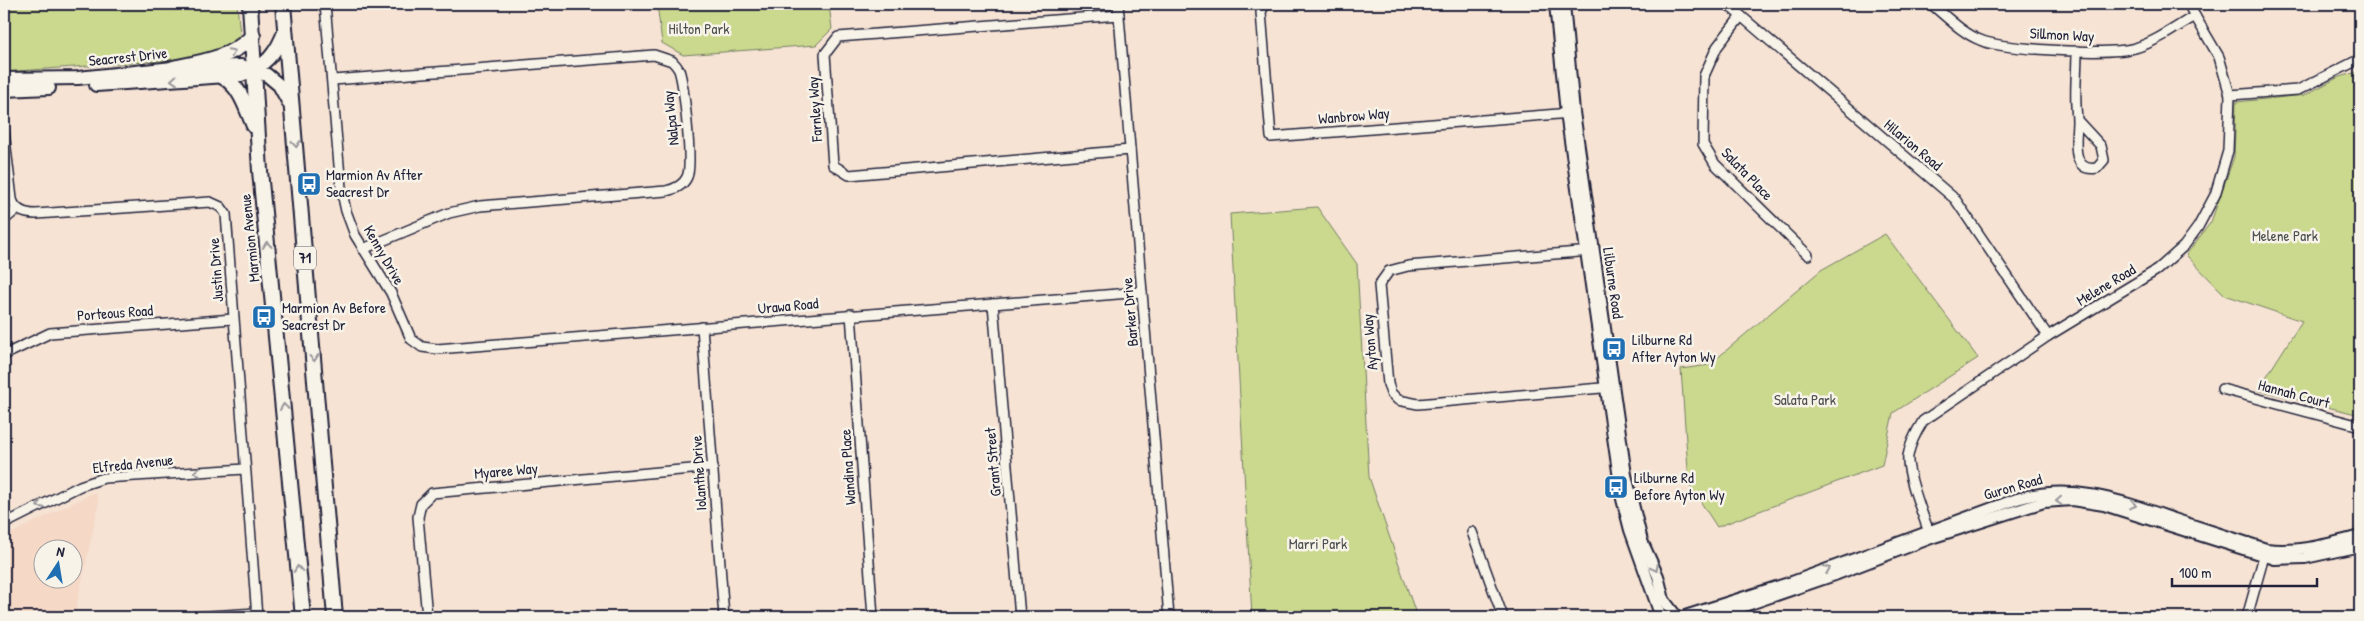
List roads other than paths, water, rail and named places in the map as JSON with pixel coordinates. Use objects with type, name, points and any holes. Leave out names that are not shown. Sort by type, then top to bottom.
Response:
[{"type":"highway","name":"Marmion Avenue","points":[[250,4],[256,70],[257,134],[302,617]]},
{"type":"highway","name":"71","points":[[283,4],[334,617]]},
{"type":"highway","points":[[174,68],[227,54],[242,46],[253,36]]},
{"type":"highway","points":[[223,77],[233,82],[257,134]]},
{"type":"main road","name":"Seacrest Drive","points":[[4,83],[242,75],[256,70],[275,53],[286,26]]},
{"type":"main road","name":"Seacrest Drive","points":[[4,83],[78,78],[174,68],[241,66],[267,75],[279,85],[289,100],[293,116]]},
{"type":"street","name":"Kenny Drive","points":[[325,4],[341,188],[346,211],[355,235],[391,293],[411,339],[422,347],[437,349]]},
{"type":"street","name":"Barker Drive","points":[[1118,4],[1169,617]]},
{"type":"street","name":"Wanbrow Way","points":[[1265,4],[1261,12],[1271,137],[1570,113]]},
{"type":"street","name":"Lilburne Road","points":[[1555,4],[1625,512],[1661,617]]},
{"type":"street","name":"Lilburne Road","points":[[1564,4],[1570,113]]},
{"type":"street","name":"Hilarion Road","points":[[1727,4],[1955,199],[2048,336]]},
{"type":"street","name":"Sillmon Way","points":[[1931,4],[1979,40],[1998,45],[2077,51],[2109,52],[2137,48],[2195,16]]},
{"type":"street","name":"Melene Road","points":[[1930,535],[1908,459],[1910,447],[1918,427],[1936,411],[2048,336],[2132,287],[2156,270],[2184,246],[2207,212],[2223,173],[2230,134],[2230,95],[2219,57],[2188,4]]},
{"type":"street","name":"Farnley Way","points":[[1119,15],[838,37],[825,54],[832,147],[834,165],[849,175],[1130,150]]},
{"type":"street","name":"Salata Place","points":[[1741,16],[1717,47],[1704,76],[1703,144],[1715,164],[1808,255]]},
{"type":"street","points":[[2077,51],[2076,155],[2086,167],[2097,168],[2104,160],[2101,146],[2077,120]]},
{"type":"street","name":"Nalpa Way","points":[[333,80],[654,55],[672,61],[679,73],[686,118],[689,169],[686,180],[678,188],[666,192],[480,206],[449,213],[363,249]]},
{"type":"street","points":[[2230,95],[2298,90],[2360,59]]},
{"type":"street","points":[[4,131],[12,199],[17,209],[4,220]]},
{"type":"street","name":"Justin Drive","points":[[17,209],[29,214],[36,214],[210,202],[221,207],[226,214],[257,615]]},
{"type":"street","name":"Ayton Way","points":[[1590,251],[1408,266],[1389,271],[1379,285],[1386,374],[1391,393],[1398,400],[1418,404],[1609,387]]},
{"type":"street","name":"Urawa Road","points":[[437,349],[850,314],[1142,292]]},
{"type":"street","name":"Grant Street","points":[[993,304],[1020,617]]},
{"type":"street","name":"Wandina Place","points":[[850,314],[873,617]]},
{"type":"street","name":"Porteous Road","points":[[4,355],[50,333],[233,319]]},
{"type":"street","name":"Iolanthe Drive","points":[[702,327],[724,617]]},
{"type":"street","name":"Lilburne Road","points":[[1609,387],[1626,475],[1642,541],[1658,576],[1664,600],[1679,617]]},
{"type":"street","name":"Hannah Court","points":[[2222,388],[2360,426]]},
{"type":"street","name":"Myaree Way","points":[[427,617],[418,517],[421,504],[432,493],[438,490],[713,467]]},
{"type":"street","name":"Elfreda Avenue","points":[[4,524],[80,486],[104,478],[245,469]]},
{"type":"street","name":"Guron Road","points":[[1712,617],[1832,576],[2029,495],[2051,492],[2077,492],[2135,505],[2283,560],[2360,546]]},
{"type":"street","points":[[1472,532],[1503,617]]},
{"type":"street","name":"Guron Road","points":[[1666,617],[1679,617],[1792,582],[1930,535]]},
{"type":"street","name":"Guron Road","points":[[2265,552],[2317,547],[2360,536]]},
{"type":"street","points":[[2247,617],[2265,552]]},
{"type":"street","points":[[193,617],[257,615]]},
{"type":"place","name":"Marmion Av After Seacrest Dr","points":[[309,184]]},
{"type":"place","name":"Marmion Av Before Seacrest Dr","points":[[264,317]]},
{"type":"place","name":"Lilburne Rd After Ayton Wy","points":[[1614,349]]},
{"type":"place","name":"Lilburne Rd Before Ayton Wy","points":[[1616,487]]},
{"type":"park label","name":"Hilton Park","points":[[699,29]]},
{"type":"park label","name":"Melene Park","points":[[2285,236]]},
{"type":"park label","name":"Salata Park","points":[[1805,400]]},
{"type":"park label","name":"Marri Park","points":[[1318,544]]}]
